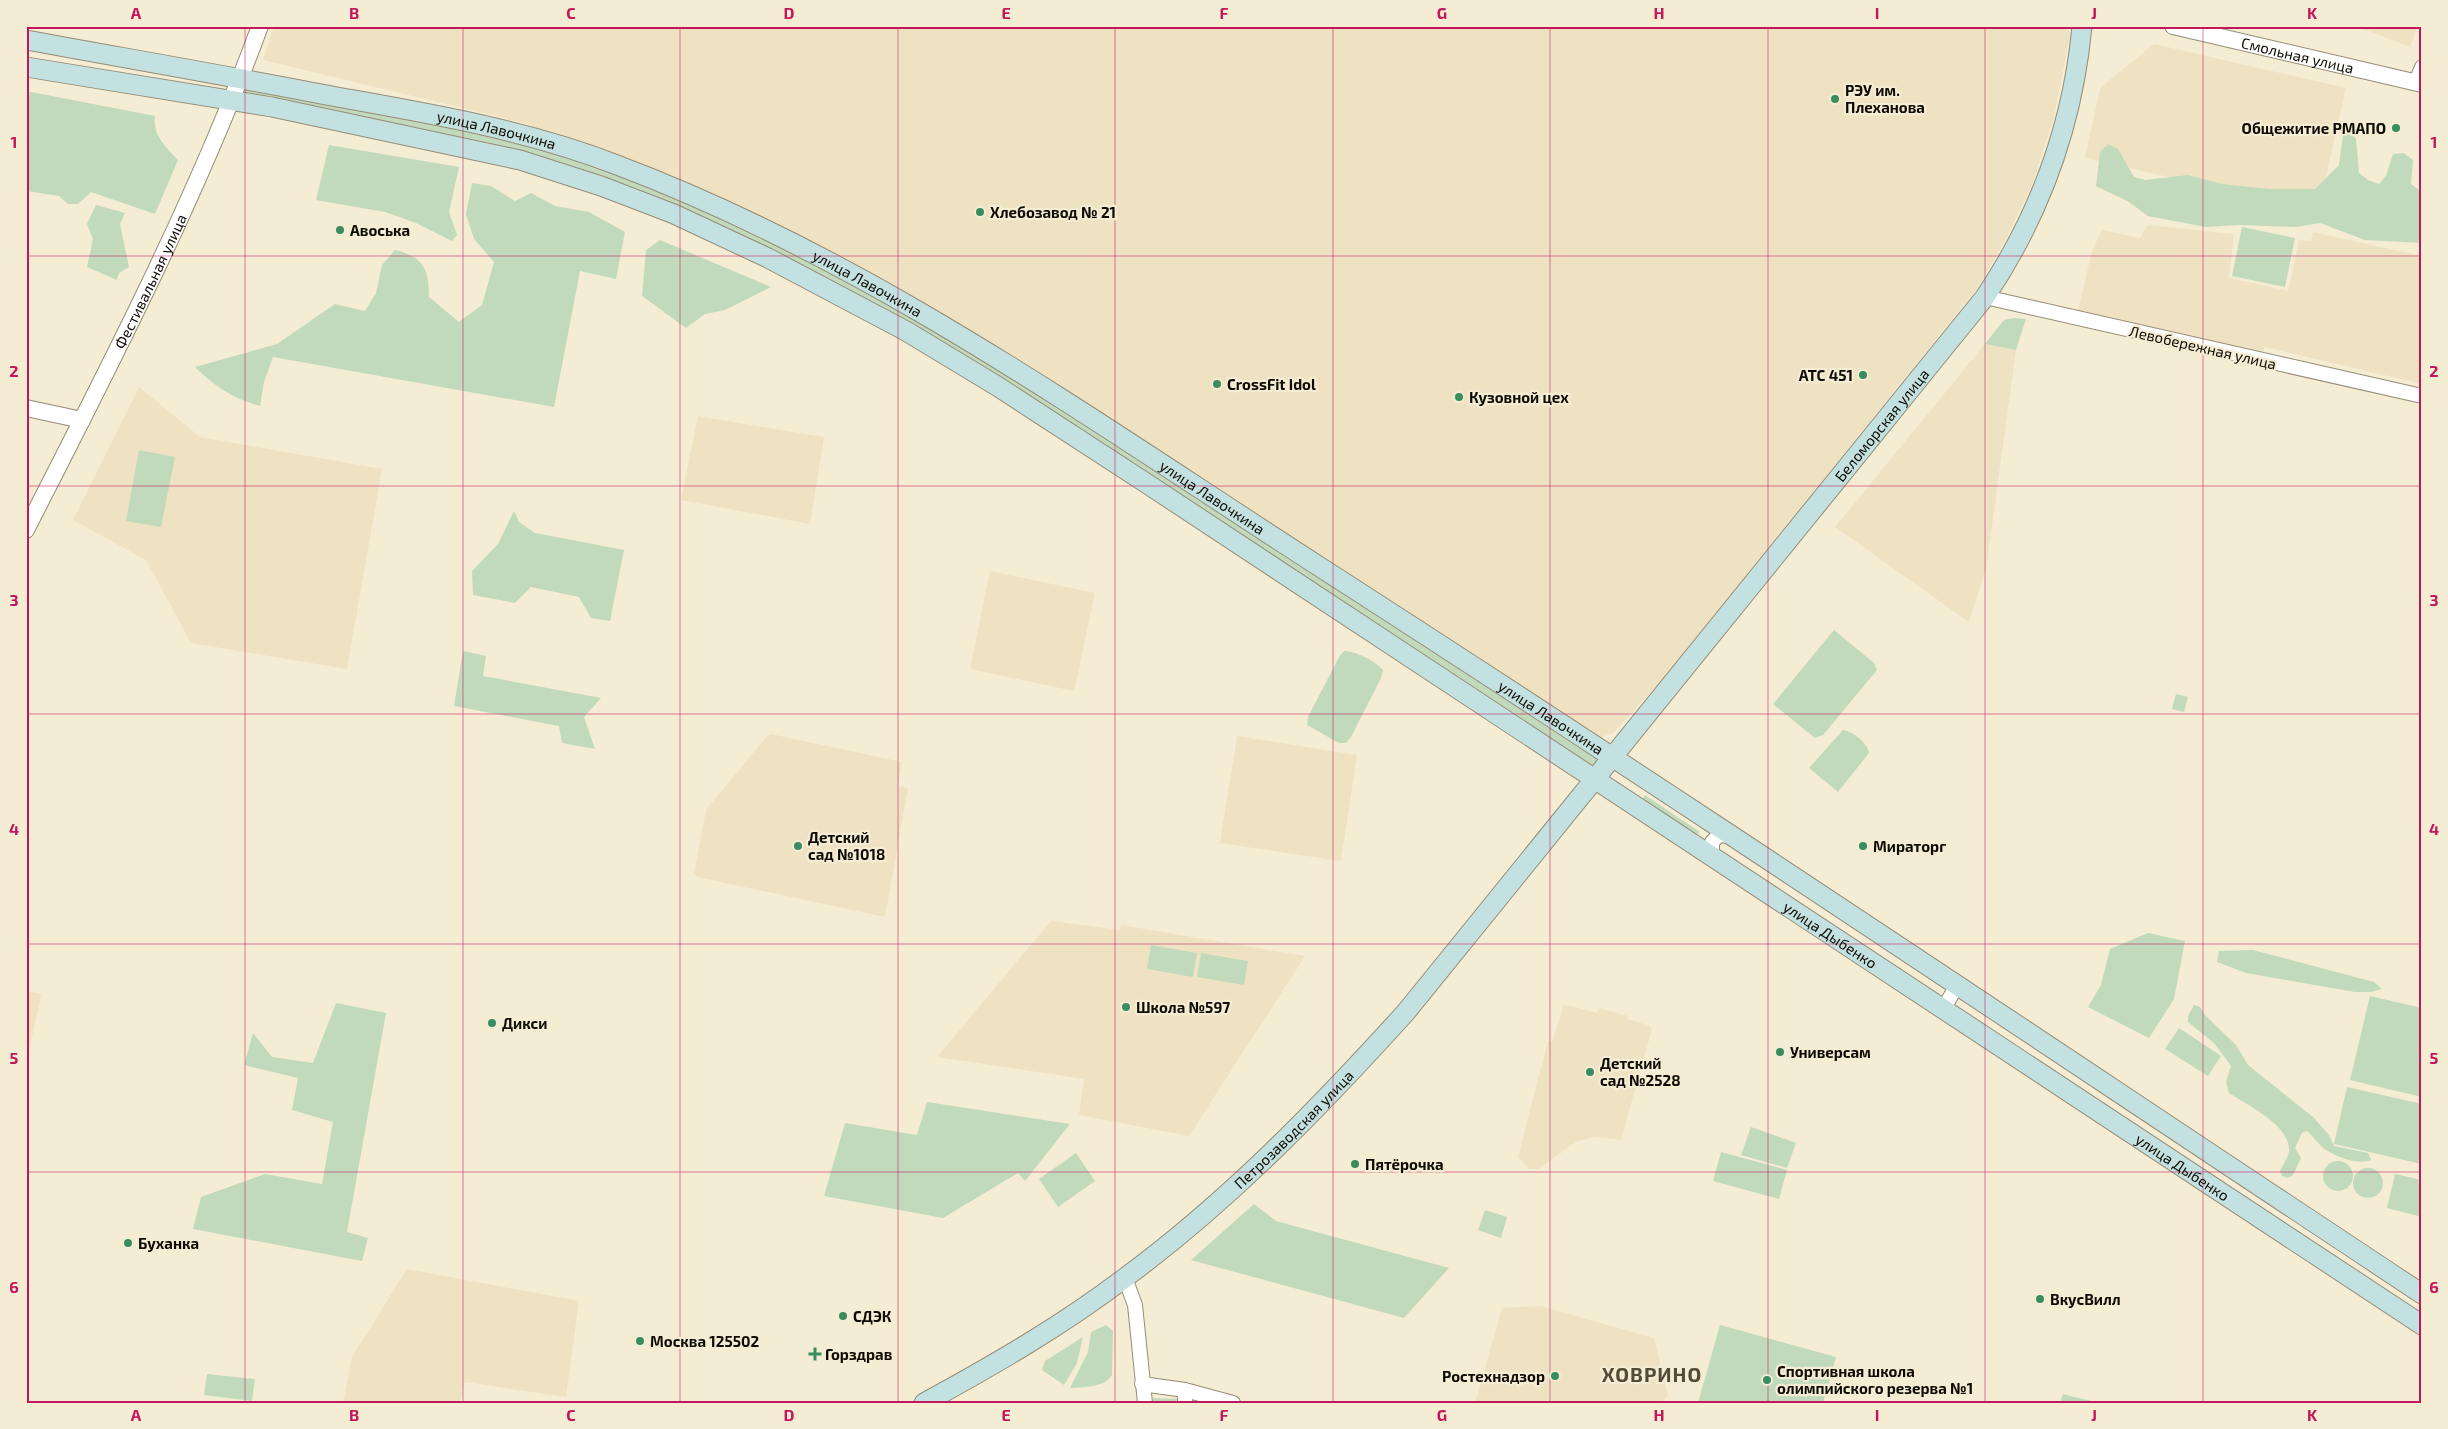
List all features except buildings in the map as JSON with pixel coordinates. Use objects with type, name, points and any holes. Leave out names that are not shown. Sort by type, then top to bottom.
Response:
[{"type":"main road","name":"Беломорская улица","points":[[1596,779],[1985,297],[2004,269],[2032,215],[2060,142],[2073,94],[2082,26]]},
{"type":"main road","name":"улица Лавочкина","points":[[26,40],[242,78],[483,124],[532,136],[611,162],[684,191],[779,236],[945,326],[1123,437],[1614,757]]},
{"type":"main road","name":"улица Лавочкина","points":[[26,66],[272,107],[520,160],[601,186],[674,214],[768,258],[933,347],[1146,483],[1596,779]]},
{"type":"main road","name":"улица Дыбенко","points":[[1614,757],[2422,1294]]},
{"type":"main road","name":"улица Дыбенко","points":[[1596,779],[2422,1325]]},
{"type":"main road","name":"Петрозаводская улица","points":[[924,1403],[1016,1352],[1125,1278],[1252,1171],[1327,1100],[1406,1012],[1596,779]]},
{"type":"street","name":"Фестивальная улица","points":[[26,530],[143,299],[233,101],[260,26]]},
{"type":"street","name":"Смольная улица","points":[[2172,26],[2419,83]]},
{"type":"street","points":[[2419,83],[2422,67]]},
{"type":"street","name":"Левобережная улица","points":[[1985,297],[2422,396]]},
{"type":"street","points":[[906,331],[915,332],[922,326],[923,317],[917,310]]},
{"type":"street","points":[[933,347],[928,340],[929,330],[936,325],[945,326]]},
{"type":"street","points":[[26,408],[82,420]]},
{"type":"street","points":[[1717,860],[1712,852],[1712,842],[1719,835],[1733,836]]},
{"type":"street","points":[[1943,1010],[1957,985]]},
{"type":"street","points":[[1125,1278],[1135,1305],[1145,1403]]},
{"type":"street","points":[[1142,1384],[1185,1396],[1232,1403]]},
{"type":"shaded area","points":[[274,26],[2068,26],[2070,36],[2054,117],[2032,185],[2006,239],[1978,287],[1662,680],[1613,733],[1598,738],[1587,733],[979,336],[812,242],[698,189],[620,156],[520,122],[263,60]]},
{"type":"shaded area","points":[[2356,26],[2418,26],[2410,47]]},
{"type":"shaded area","points":[[2154,44],[2346,88],[2322,195],[2295,189],[2291,205],[2085,158],[2100,88]]},
{"type":"shaded area","points":[[2148,225],[2234,234],[2229,278],[2288,291],[2299,240],[2311,241],[2313,232],[2422,256],[2422,384],[2265,347],[2263,352],[2078,311],[2092,251],[2102,230],[2140,238]]},
{"type":"shaded area","points":[[1985,344],[2016,350],[1986,569],[1969,622],[1835,527]]},
{"type":"shaded area","points":[[139,387],[200,437],[382,469],[347,669],[191,643],[146,560],[73,520]]},
{"type":"shaded area","points":[[698,416],[824,437],[810,524],[681,500]]},
{"type":"shaded area","points":[[990,571],[1095,593],[1074,691],[970,669]]},
{"type":"shaded area","name":"Детский сад №1018","points":[[771,734],[902,762],[898,786],[908,788],[885,917],[697,877],[694,873],[706,810],[767,736]]},
{"type":"shaded area","points":[[1237,736],[1357,755],[1341,861],[1220,843]]},
{"type":"shaded area","name":"Школа №597","points":[[1051,921],[1120,930],[1121,925],[1305,956],[1189,1136],[1079,1115],[1084,1079],[937,1057]]},
{"type":"shaded area","points":[[26,991],[41,994],[26,1065]]},
{"type":"shaded area","name":"Детский сад №2528","points":[[1564,1004],[1597,1013],[1599,1008],[1628,1016],[1627,1019],[1647,1025],[1652,1029],[1621,1140],[1595,1137],[1585,1139],[1576,1142],[1538,1169],[1529,1169],[1518,1157],[1548,1041],[1552,1042]]},
{"type":"shaded area","points":[[407,1269],[579,1301],[566,1397],[465,1382],[460,1403],[343,1403],[352,1357]]},
{"type":"shaded area","points":[[1540,1306],[1654,1338],[1668,1396],[1660,1403],[1475,1403],[1502,1308]]},
{"type":"green space","points":[[242,78],[532,136],[826,261],[1614,757],[1596,779],[933,347],[601,186],[233,101]]},
{"type":"green space","points":[[26,91],[155,116],[158,135],[178,160],[155,214],[91,192],[78,204],[68,204],[59,196],[26,191]]},
{"type":"green space","points":[[2345,120],[2356,139],[2359,173],[2368,180],[2379,184],[2386,176],[2393,154],[2404,153],[2413,160],[2411,184],[2422,192],[2422,243],[2365,240],[2320,223],[2296,227],[2239,225],[2206,227],[2148,216],[2129,202],[2096,186],[2100,152],[2108,144],[2118,149],[2134,177],[2145,180],[2188,175],[2222,184],[2269,189],[2315,189],[2339,165]]},
{"type":"green space","points":[[329,145],[459,167],[449,212],[457,235],[452,241],[416,223],[385,212],[316,200]]},
{"type":"green space","points":[[472,183],[491,186],[515,201],[531,193],[555,206],[589,212],[625,232],[616,279],[580,271],[554,407],[273,357],[264,382],[260,406],[242,400],[225,391],[195,367],[277,344],[335,304],[365,311],[376,293],[382,265],[395,250],[418,260],[426,271],[429,297],[459,322],[482,305],[494,262],[474,239],[466,214]]},
{"type":"green space","points":[[96,205],[125,213],[120,224],[129,267],[119,273],[117,280],[87,267],[93,239],[87,224]]},
{"type":"green space","points":[[2242,227],[2295,238],[2285,287],[2232,276]]},
{"type":"green space","points":[[660,240],[771,287],[725,310],[705,314],[686,328],[642,296],[646,250]]},
{"type":"green space","points":[[2014,318],[2026,319],[2016,350],[1985,344],[2004,320]]},
{"type":"green space","points":[[139,450],[175,457],[161,527],[126,521]]},
{"type":"green space","points":[[514,511],[519,522],[535,533],[624,550],[610,621],[591,618],[579,597],[531,587],[515,603],[473,595],[472,571],[498,544]]},
{"type":"green space","points":[[1834,630],[1874,663],[1877,670],[1823,735],[1815,738],[1773,704]]},
{"type":"green space","points":[[463,651],[486,656],[483,676],[601,698],[584,717],[595,749],[562,743],[559,726],[454,706]]},
{"type":"green space","points":[[1344,651],[1365,657],[1383,670],[1381,678],[1351,737],[1346,743],[1339,743],[1307,725],[1308,717],[1339,657]]},
{"type":"green space","points":[[2176,694],[2188,697],[2184,712],[2172,709]]},
{"type":"green space","points":[[1843,730],[1859,738],[1866,745],[1869,753],[1838,792],[1809,768]]},
{"type":"green space","points":[[1645,795],[1700,832],[1696,835],[1641,802]]},
{"type":"green space","points":[[2148,933],[2185,941],[2174,999],[2149,1038],[2088,1007],[2101,985],[2110,949]]},
{"type":"green space","points":[[1151,945],[1197,953],[1193,977],[1147,969]]},
{"type":"green space","points":[[2253,950],[2374,982],[2382,989],[2371,992],[2355,992],[2246,973],[2217,962],[2219,951]]},
{"type":"green space","points":[[1201,953],[1248,961],[1244,985],[1197,977]]},
{"type":"green space","points":[[2370,996],[2422,1008],[2422,1097],[2350,1080]]},
{"type":"green space","points":[[336,1003],[386,1013],[347,1232],[368,1238],[362,1261],[193,1229],[201,1197],[265,1174],[322,1184],[333,1122],[292,1110],[298,1078],[244,1065],[253,1033],[272,1057],[313,1063]]},
{"type":"green space","points":[[2194,1005],[2200,1007],[2206,1016],[2236,1045],[2248,1065],[2313,1117],[2329,1135],[2334,1146],[2368,1153],[2371,1160],[2361,1162],[2338,1156],[2322,1147],[2307,1131],[2302,1133],[2295,1148],[2301,1158],[2293,1175],[2288,1178],[2282,1176],[2280,1171],[2289,1152],[2283,1132],[2266,1117],[2229,1093],[2226,1082],[2231,1066],[2214,1043],[2188,1022],[2188,1016]]},
{"type":"green space","points":[[2179,1028],[2221,1056],[2208,1076],[2165,1049]]},
{"type":"green space","points":[[2347,1087],[2422,1104],[2422,1164],[2334,1144]]},
{"type":"green space","points":[[927,1102],[1070,1124],[1025,1181],[1018,1173],[943,1218],[824,1196],[845,1123],[917,1135]]},
{"type":"green space","points":[[1751,1127],[1796,1143],[1787,1168],[1741,1155]]},
{"type":"green space","points":[[1721,1152],[1787,1170],[1779,1199],[1713,1181]]},
{"type":"green space","points":[[1076,1153],[1095,1181],[1058,1207],[1039,1179]]},
{"type":"green space","points":[[2338,1161],[2348,1166],[2353,1176],[2348,1186],[2338,1191],[2328,1186],[2323,1176],[2328,1166]]},
{"type":"green space","points":[[2368,1168],[2378,1173],[2383,1183],[2378,1193],[2368,1198],[2358,1193],[2353,1183],[2358,1173]]},
{"type":"green space","points":[[2395,1174],[2422,1180],[2422,1217],[2387,1208]]},
{"type":"green space","points":[[1254,1204],[1276,1221],[1449,1268],[1404,1318],[1191,1260]]},
{"type":"green space","points":[[1485,1210],[1507,1217],[1501,1238],[1478,1230]]},
{"type":"green space","points":[[1106,1325],[1113,1331],[1112,1375],[1099,1385],[1070,1388],[1088,1352],[1091,1332]]},
{"type":"green space","name":"Спортивная школа олимпийского резерва №1","points":[[1720,1325],[1836,1357],[1823,1403],[1698,1403]]},
{"type":"green space","points":[[1083,1337],[1077,1363],[1064,1385],[1042,1370],[1045,1361]]},
{"type":"green space","points":[[207,1374],[255,1379],[252,1401],[204,1395]]},
{"type":"green space","points":[[2063,1394],[2099,1403],[2060,1403]]},
{"type":"green space","points":[[1153,1398],[1177,1399],[1177,1403],[1153,1403]]},
{"type":"place","name":"РЭУ им. Плеханова","points":[[1835,99]]},
{"type":"place","name":"Общежитие РМАПО","points":[[2396,128]]},
{"type":"place","name":"Хлебозавод № 21","points":[[980,212]]},
{"type":"place","name":"Авоська","points":[[340,230]]},
{"type":"place","name":"АТС 451","points":[[1863,375]]},
{"type":"place","name":"CrossFit Idol","points":[[1217,384]]},
{"type":"place","name":"Кузовной цех","points":[[1459,397]]},
{"type":"place","name":"Детский сад №1018","points":[[798,846]]},
{"type":"place","name":"Мираторг","points":[[1863,846]]},
{"type":"place","name":"Школа №597","points":[[1126,1007]]},
{"type":"place","name":"Дикси","points":[[492,1023]]},
{"type":"place","name":"Универсам","points":[[1780,1052]]},
{"type":"place","name":"Детский сад №2528","points":[[1590,1072]]},
{"type":"place","name":"Пятёрочка","points":[[1355,1164]]},
{"type":"place","name":"Буханка","points":[[128,1243]]},
{"type":"place","name":"ВкусВилл","points":[[2040,1299]]},
{"type":"place","name":"СДЭК","points":[[843,1316]]},
{"type":"place","name":"Москва 125502","points":[[640,1341]]},
{"type":"place","name":"Горздрав","points":[[815,1354]]},
{"type":"place","name":"Ростехнадзор","points":[[1555,1376]]},
{"type":"place","name":"Спортивная школа олимпийского резерва №1","points":[[1767,1380]]},
{"type":"district","name":"ХОВРИНО","points":[[1652,1374]]}]
